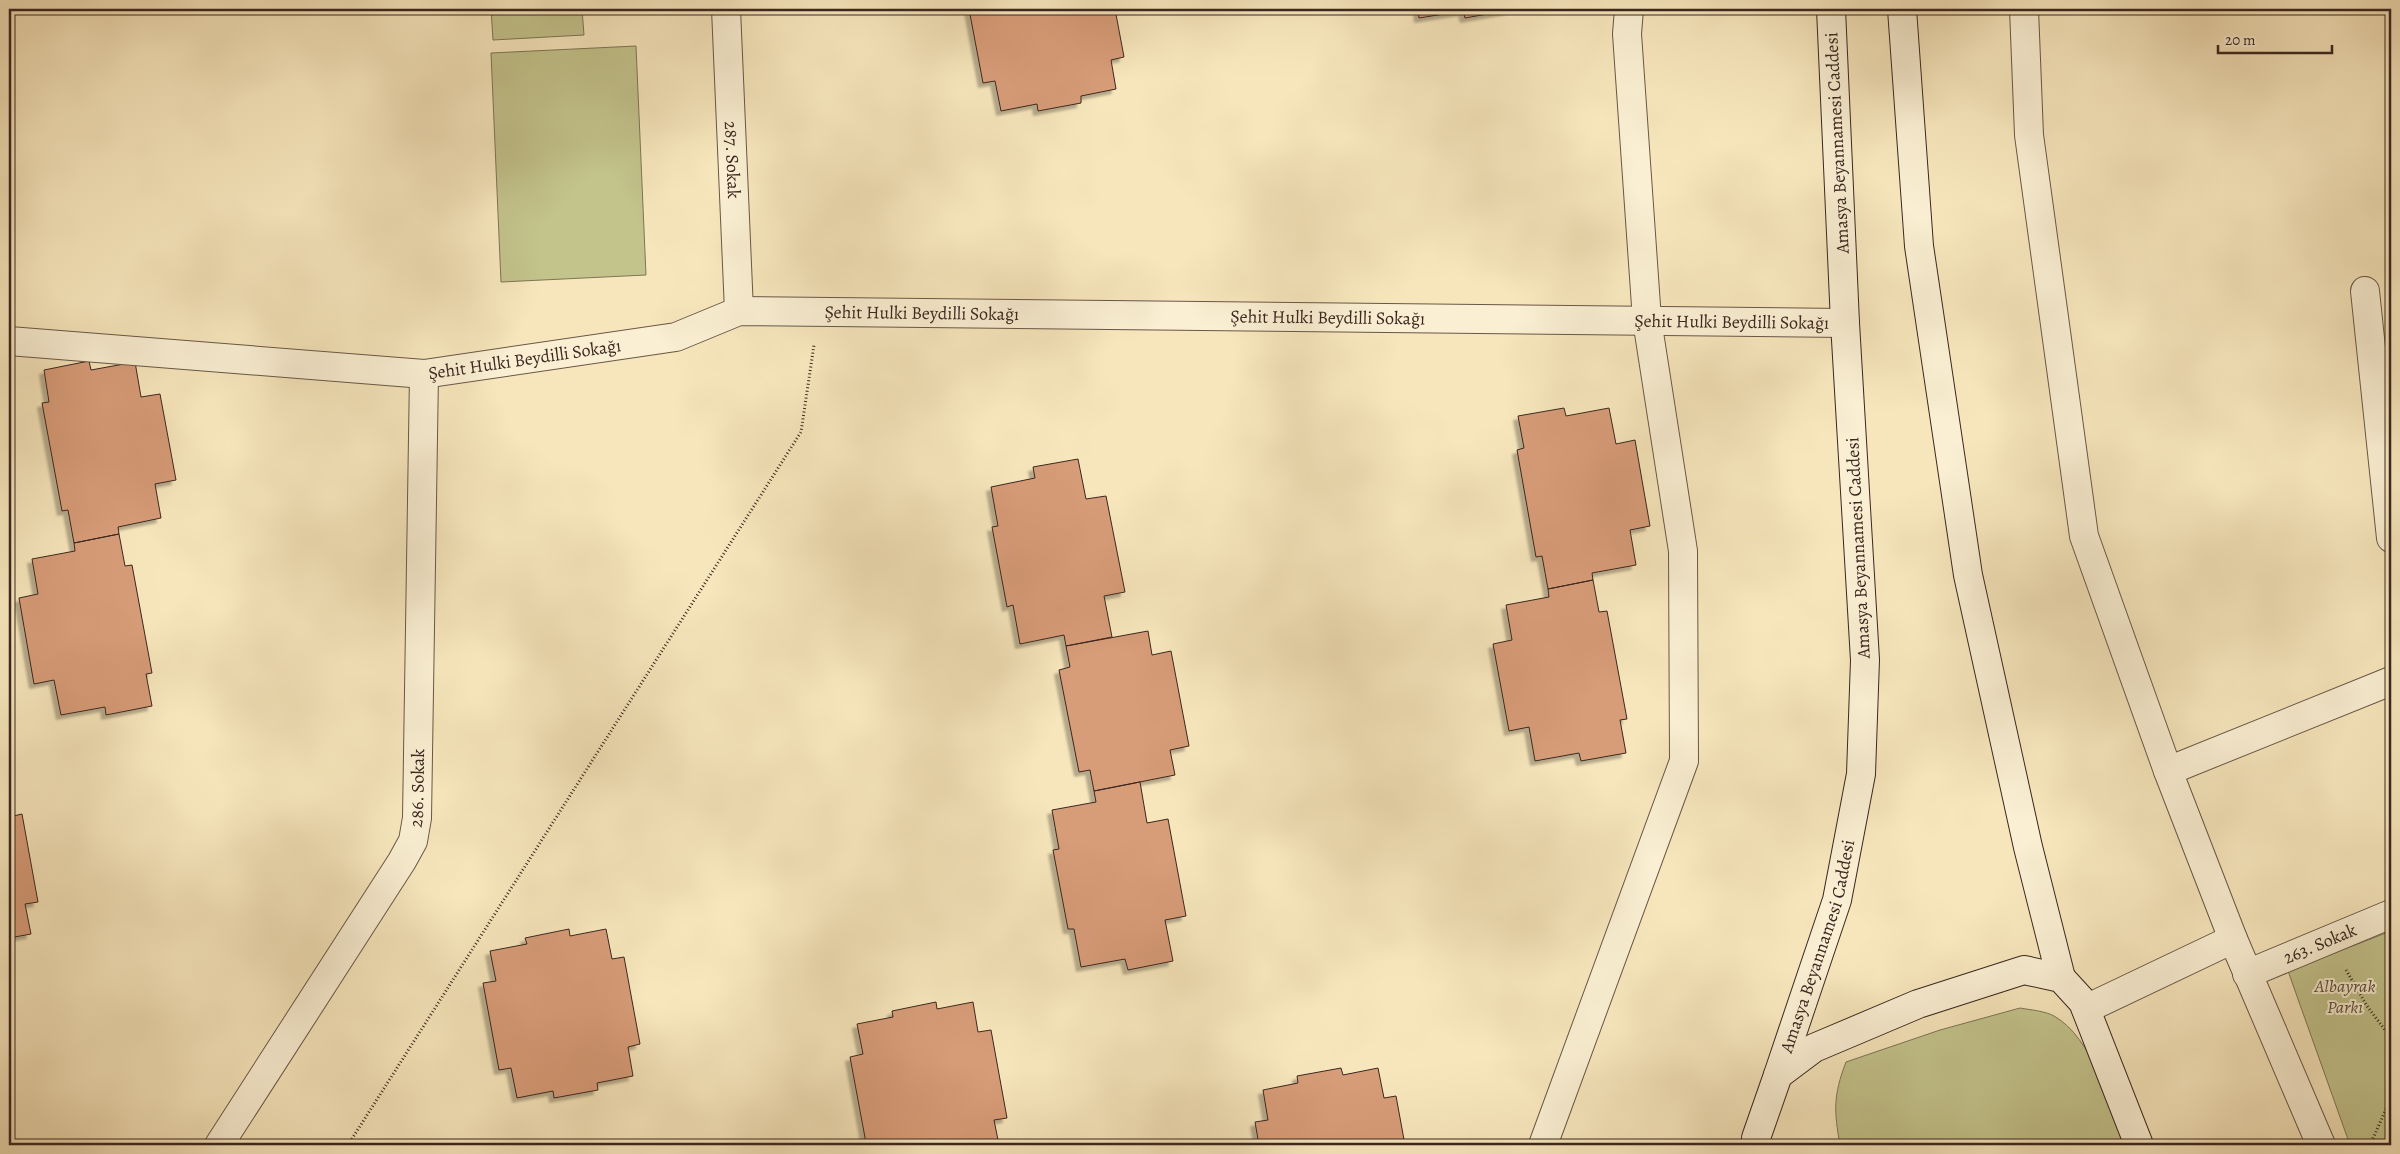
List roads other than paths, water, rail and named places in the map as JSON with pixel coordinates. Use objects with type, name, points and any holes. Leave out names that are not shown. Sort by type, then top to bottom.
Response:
[{"type":"street","name":"287. Sokak","points":[[726,9],[739,311]]},
{"type":"street","points":[[1543,1145],[1684,761],[1683,550],[1647,320],[1627,34],[1629,9]]},
{"type":"street","name":"Amasya Beyannamesi Caddesi","points":[[1755,1143],[1836,900],[1861,774],[1865,660],[1845,323],[1831,9]]},
{"type":"street","points":[[1902,9],[1918,246],[1968,575],[2028,847],[2061,978],[2083,1002],[2140,1145]]},
{"type":"street","points":[[2024,9],[2029,134],[2084,536],[2168,771],[2233,939],[2321,1145]]},
{"type":"street","points":[[2365,291],[2391,538]]},
{"type":"street","name":"Şehit Hulki Beydilli Sokağı","points":[[9,341],[424,374],[676,337],[739,311],[1845,323]]},
{"type":"street","name":"286. Sokak","points":[[219,1145],[413,841],[417,818],[424,374]]},
{"type":"street","points":[[2168,771],[2391,681]]},
{"type":"street","name":"263. Sokak","points":[[2247,974],[2391,914]]},
{"type":"street","points":[[2086,1009],[2233,939]]},
{"type":"street","points":[[1778,1075],[1814,1048],[1918,1004],[2024,970],[2061,978]]},
{"type":"park label","name":"Albayrak Parkı","points":[[2345,996]]}]
